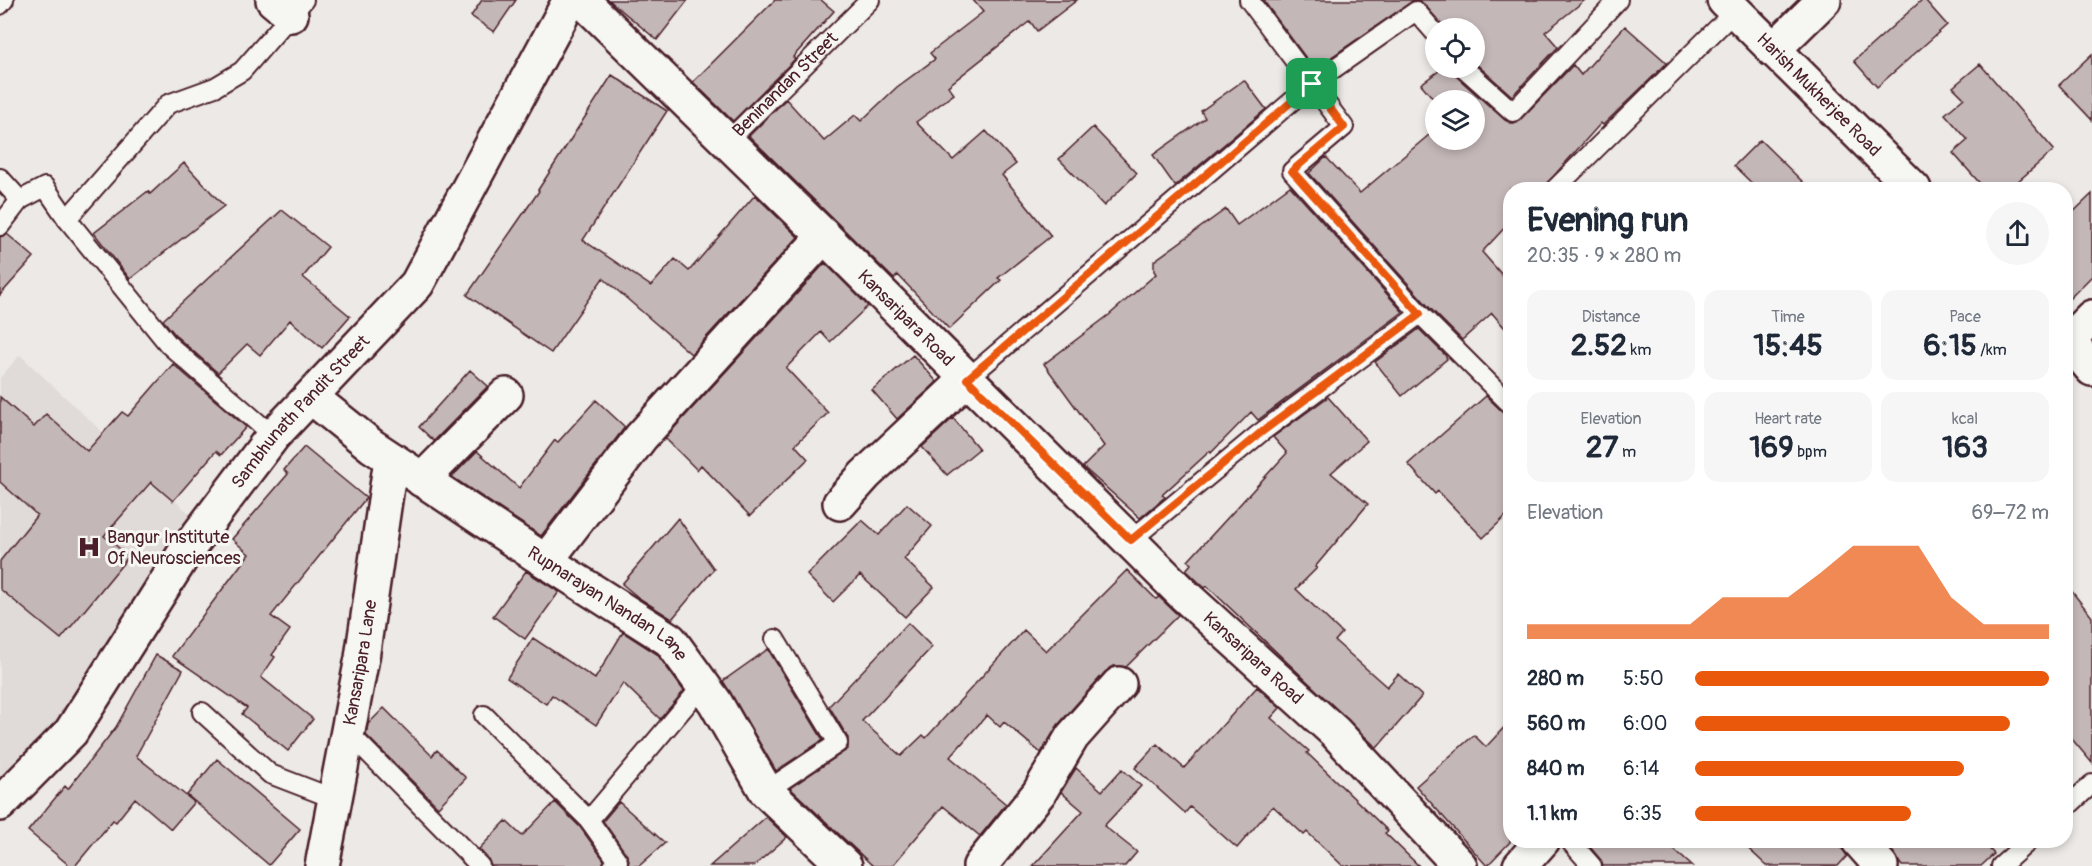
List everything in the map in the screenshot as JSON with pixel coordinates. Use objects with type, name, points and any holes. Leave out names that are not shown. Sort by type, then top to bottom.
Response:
[{"type":"street","name":"Sambhunath Pandit Street","points":[[0,804],[70,732],[184,554],[273,436],[417,284],[570,0]]},
{"type":"street","name":"Kansaripara Road","points":[[582,0],[824,236],[1188,598],[1335,732],[1460,866]]},
{"type":"street","points":[[1773,50],[1824,0]]},
{"type":"street","name":"Harish Mukherjee Road","points":[[1730,5],[1907,182]]},
{"type":"street","points":[[546,561],[641,437],[824,236]]},
{"type":"street","points":[[2073,335],[2092,317]]},
{"type":"street","points":[[2073,349],[2092,369]]},
{"type":"street","points":[[840,503],[865,475],[967,379]]},
{"type":"street","points":[[422,480],[506,395]]},
{"type":"street","name":"Rupnarayan Nandan Lane","points":[[311,397],[372,446],[422,480],[670,640],[716,702],[766,791],[845,866]]},
{"type":"street","name":"Kansaripara Lane","points":[[322,866],[362,658],[391,459]]},
{"type":"street","points":[[980,866],[1039,794],[1072,737],[1119,684]]},
{"type":"street","points":[[1520,866],[1536,848]]},
{"type":"street","points":[[1865,848],[1881,866]]},
{"type":"lane","points":[[0,5],[4,0]]},
{"type":"lane","name":"Beninandan Street","points":[[727,142],[870,0]]},
{"type":"lane","points":[[1249,0],[1344,127],[1292,171],[1420,314],[1503,397]]},
{"type":"lane","points":[[1475,78],[1513,112],[1618,0]]},
{"type":"lane","points":[[67,219],[168,104],[215,87],[242,71],[289,5]]},
{"type":"lane","points":[[1563,182],[1730,5]]},
{"type":"lane","points":[[967,379],[1312,84],[1416,11],[1425,21]]},
{"type":"lane","points":[[0,178],[20,200]]},
{"type":"lane","points":[[0,226],[20,200],[45,187],[67,219],[169,345],[273,436]]},
{"type":"lane","points":[[1131,540],[1259,434],[1420,314]]},
{"type":"lane","points":[[766,791],[838,743],[775,639]]},
{"type":"lane","points":[[589,820],[703,685]]},
{"type":"lane","points":[[202,712],[270,774],[334,800]]},
{"type":"lane","points":[[484,716],[589,820],[618,861],[613,866]]},
{"type":"lane","points":[[348,731],[480,866]]},
{"type":"lane","points":[[2073,802],[2092,784]]},
{"type":"lane","points":[[1576,848],[1592,866]]},
{"type":"lane","points":[[2001,866],[2021,848]]},
{"type":"shaded area","name":"Bangur Institute Of Neurosciences","points":[[20,355],[197,521],[66,721],[0,789],[0,378]]},
{"type":"building","points":[[482,0],[516,0],[494,32],[471,16]]},
{"type":"building","points":[[609,0],[688,0],[657,40]]},
{"type":"building","points":[[775,0],[821,0],[834,11],[793,57],[795,59],[733,121],[693,82]]},
{"type":"building","points":[[973,0],[1077,0],[1037,31],[1030,21],[948,86],[954,94],[916,122],[953,160],[986,131],[1016,164],[1002,175],[1051,236],[998,278],[1001,280],[949,329],[898,275],[894,279],[749,136],[786,99],[824,141],[855,115],[861,121],[897,87],[935,59],[930,53],[983,12]]},
{"type":"building","points":[[1263,0],[1414,0],[1314,69]]},
{"type":"building","points":[[1417,0],[1585,0],[1545,32],[1558,47],[1512,96],[1485,72],[1485,18],[1436,18],[1424,4]]},
{"type":"building","points":[[1922,0],[1925,0],[1947,25],[1877,87],[1854,61]]},
{"type":"building","points":[[1625,26],[1667,63],[1603,125],[1601,123],[1548,182],[1503,182],[1503,230],[1482,252],[1503,276],[1503,326],[1492,313],[1462,340],[1428,306],[1309,173],[1326,157],[1360,193],[1425,138],[1425,150],[1485,150],[1485,102],[1505,120],[1517,123],[1573,65],[1581,75]]},
{"type":"building","points":[[2092,54],[2092,120],[2059,85]]},
{"type":"building","points":[[1980,64],[2054,150],[2017,182],[1979,182],[1953,153],[1968,140],[1945,114],[1964,98],[1953,87]]},
{"type":"building","points":[[612,75],[667,111],[583,240],[651,286],[675,259],[689,271],[755,195],[798,237],[691,354],[603,278],[551,353],[467,295],[539,191]]},
{"type":"building","points":[[1429,78],[1458,78],[1472,90],[1426,90],[1421,84]]},
{"type":"building","points":[[1244,80],[1266,109],[1175,186],[1153,155],[1205,118],[1201,111]]},
{"type":"building","points":[[1093,127],[1137,173],[1104,206],[1059,159]]},
{"type":"building","points":[[1760,140],[1803,182],[1751,182],[1734,166]]},
{"type":"building","points":[[184,163],[224,206],[130,279],[94,233],[148,191],[150,194]]},
{"type":"building","points":[[1290,186],[1403,312],[1258,420],[1251,412],[1211,453],[1210,451],[1162,495],[1165,497],[1140,518],[1083,467],[1104,446],[1044,364],[1109,315],[1156,274],[1154,261],[1226,209],[1237,225]]},
{"type":"building","points":[[2092,194],[2092,276],[2073,295],[2073,212]]},
{"type":"building","points":[[282,210],[328,247],[303,277],[350,316],[322,348],[290,320],[260,355],[247,344],[218,373],[177,337],[163,320]]},
{"type":"building","points":[[7,234],[34,257],[0,295],[0,237]]},
{"type":"building","points":[[825,263],[868,306],[830,342],[821,332],[786,368],[828,413],[795,445],[808,459],[750,516],[701,465],[697,470],[665,438]]},
{"type":"building","points":[[1419,329],[1447,359],[1402,396],[1375,362]]},
{"type":"building","points":[[913,355],[937,382],[897,419],[872,390]]},
{"type":"building","points":[[173,364],[246,427],[221,455],[216,451],[173,501],[151,482],[104,536],[129,556],[61,639],[0,589],[0,561],[37,515],[0,482],[0,397],[34,427],[46,414],[87,451],[122,412],[128,416]]},
{"type":"building","points":[[470,370],[488,386],[434,441],[419,427]]},
{"type":"building","points":[[1486,396],[1503,412],[1503,519],[1483,538],[1438,491],[1435,494],[1408,464]]},
{"type":"building","points":[[1328,397],[1367,441],[1331,473],[1368,504],[1315,567],[1317,568],[1296,589],[1342,633],[1335,641],[1387,687],[1398,674],[1422,696],[1377,748],[1207,586],[1205,588],[1186,570],[1191,564],[1188,561],[1287,453],[1273,437]]},
{"type":"building","points":[[596,400],[625,427],[541,536],[452,477],[477,451],[519,488],[555,440],[558,442]]},
{"type":"building","points":[[953,418],[979,449],[947,475],[922,447]]},
{"type":"building","points":[[304,447],[366,498],[271,616],[290,630],[272,655],[275,657],[261,677],[313,719],[288,751],[242,714],[247,708],[172,656],[249,554],[232,539],[288,474],[284,470]]},
{"type":"building","points":[[907,504],[932,526],[904,559],[934,587],[905,617],[860,575],[833,602],[807,575],[862,520],[879,535]]},
{"type":"building","points":[[678,518],[714,569],[672,619],[622,584]]},
{"type":"building","points":[[1127,570],[1156,599],[1159,597],[1178,615],[1126,667],[1114,666],[1105,672],[1058,725],[1041,753],[1004,722],[1000,727],[987,715],[950,757],[1006,804],[980,836],[943,806],[892,866],[873,866],[790,788],[848,749],[848,738],[829,706],[908,623],[932,647],[862,721],[901,756],[923,735],[926,738],[1024,630],[1046,651]]},
{"type":"building","points":[[526,571],[559,592],[525,639],[493,616]]},
{"type":"building","points":[[2073,593],[2092,617],[2092,763],[2073,740]]},
{"type":"building","points":[[623,632],[657,654],[684,691],[660,719],[623,683],[596,725],[552,695],[546,704],[507,678],[533,638],[595,679]]},
{"type":"building","points":[[768,649],[823,740],[776,771],[723,681]]},
{"type":"building","points":[[156,655],[183,670],[136,756],[194,802],[171,829],[135,798],[116,822],[113,820],[75,866],[70,866],[28,831],[65,786],[68,789],[116,727]]},
{"type":"building","points":[[1257,687],[1280,708],[1271,718],[1309,751],[1307,753],[1388,831],[1385,833],[1419,866],[1343,866],[1307,832],[1304,835],[1273,806],[1237,848],[1190,807],[1185,813],[1135,768],[1157,744],[1184,768]]},
{"type":"building","points":[[384,708],[432,756],[437,750],[466,778],[438,807],[366,735],[368,724]]},
{"type":"building","points":[[1503,729],[1504,848],[1487,866],[1416,786],[1474,735],[1486,747]]},
{"type":"building","points":[[217,759],[300,829],[269,865],[187,795]]},
{"type":"building","points":[[1076,768],[1102,791],[1122,769],[1141,786],[1104,826],[1137,852],[1125,866],[1033,866],[1083,811],[1061,792]]},
{"type":"building","points":[[555,802],[580,827],[604,860],[602,866],[491,866],[479,849],[506,821],[522,836]]},
{"type":"building","points":[[619,802],[665,843],[639,866],[628,866],[627,855],[603,821]]},
{"type":"building","points":[[766,817],[787,837],[754,866],[710,866]]},
{"type":"building","points":[[1591,848],[1672,848],[1692,866],[1603,866]]},
{"type":"building","points":[[1748,848],[1842,848],[1847,856],[1838,866],[1767,866]]},
{"type":"building","points":[[1889,848],[1988,848],[1994,854],[1981,866],[1902,866]]},
{"type":"place","name":"Bangur Institute Of Neurosciences","points":[[89,547]]},
{"type":"route","points":[[1312,84],[1344,127],[1292,171],[1420,314],[1259,434],[1131,540],[967,379],[1312,84]]}]
